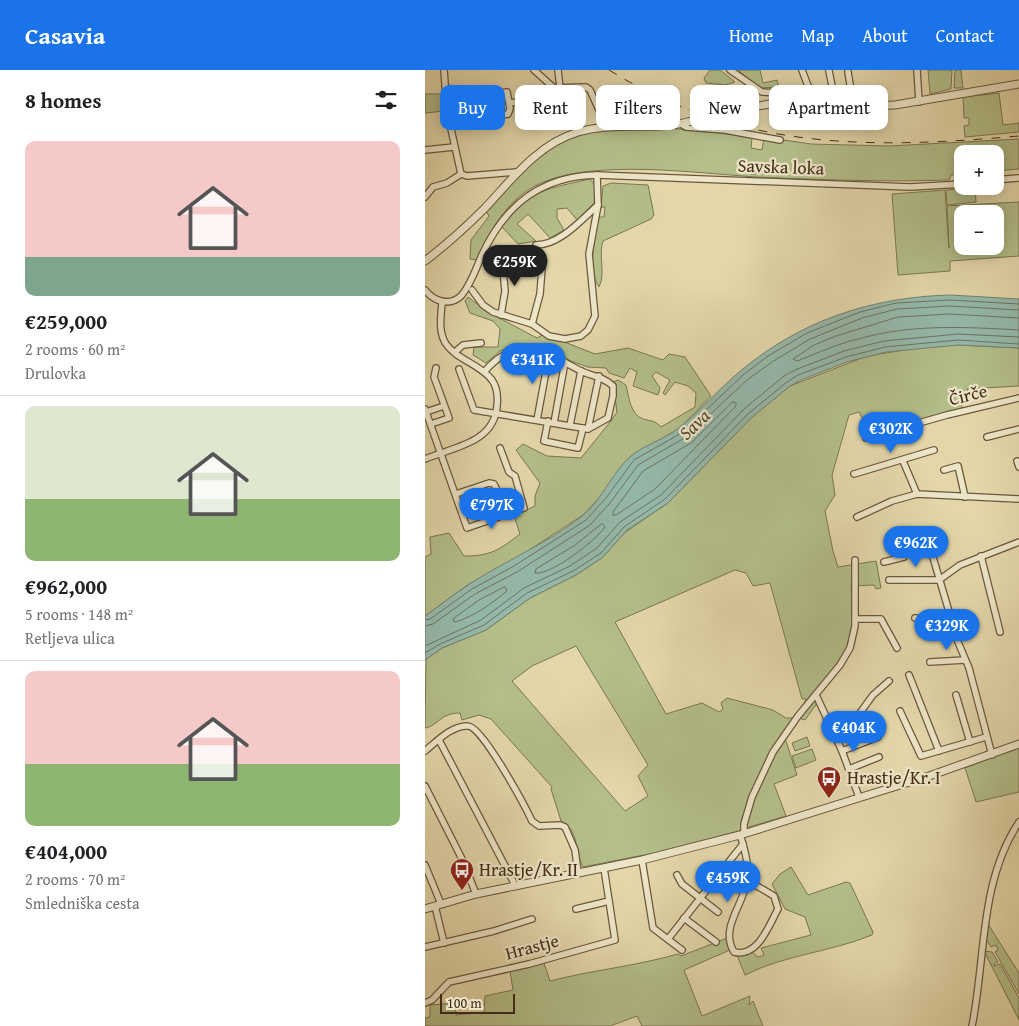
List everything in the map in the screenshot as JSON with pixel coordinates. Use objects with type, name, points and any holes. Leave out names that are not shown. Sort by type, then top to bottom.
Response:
[{"type":"street","points":[[444,70],[445,97],[461,174]]},
{"type":"street","points":[[535,70],[553,85]]},
{"type":"street","points":[[557,85],[558,70]]},
{"type":"street","points":[[730,70],[762,92],[769,92]]},
{"type":"street","points":[[803,70],[808,85]]},
{"type":"street","points":[[917,70],[919,102]]},
{"type":"street","points":[[829,71],[832,85]]},
{"type":"street","points":[[848,72],[850,85]]},
{"type":"street","points":[[888,105],[919,102],[1019,84]]},
{"type":"street","points":[[586,87],[591,90],[596,102]]},
{"type":"street","points":[[507,92],[509,103],[510,110],[508,114],[485,118],[482,97],[507,92]]},
{"type":"street","points":[[509,103],[515,102]]},
{"type":"street","points":[[680,123],[769,104]]},
{"type":"street","points":[[685,123],[686,127],[725,130],[780,140]]},
{"type":"street","points":[[425,261],[485,207],[516,172],[555,143],[577,132],[596,128]]},
{"type":"street","points":[[425,150],[454,147]]},
{"type":"street","points":[[461,174],[467,176],[516,172]]},
{"type":"street","points":[[425,197],[433,187],[447,183],[461,174]]},
{"type":"street","points":[[472,290],[483,305],[501,315],[532,324],[549,336],[565,339],[581,336],[593,323],[595,300],[589,254],[598,205],[597,175]]},
{"type":"street","name":"Savska loka","points":[[442,302],[451,302],[462,294],[492,234],[503,218],[519,202],[537,189],[557,181],[597,175],[910,187],[954,185]]},
{"type":"street","points":[[1004,179],[1019,178]]},
{"type":"street","points":[[536,245],[553,242],[598,205]]},
{"type":"street","points":[[501,315],[505,291],[502,260]]},
{"type":"street","points":[[532,324],[540,294],[542,268]]},
{"type":"street","points":[[425,290],[429,296],[442,302],[442,336],[447,345],[493,380],[498,395],[496,413],[488,431],[478,438],[425,459]]},
{"type":"street","points":[[455,352],[463,345],[481,343]]},
{"type":"street","points":[[459,369],[474,410],[586,428],[608,418],[613,396],[613,386],[599,376],[581,371],[549,355],[529,349],[515,349],[503,353],[484,372]]},
{"type":"street","points":[[537,420],[549,355]]},
{"type":"street","points":[[565,362],[551,422],[544,441],[551,444],[578,448],[586,428],[599,376]]},
{"type":"street","points":[[431,424],[449,418],[434,377],[436,368]]},
{"type":"street","points":[[571,426],[581,371]]},
{"type":"street","name":"Čirče","points":[[866,438],[947,415],[1019,398]]},
{"type":"street","points":[[444,406],[425,410],[442,452],[467,528],[524,508],[515,476],[509,472],[500,448]]},
{"type":"street","points":[[987,437],[1019,429]]},
{"type":"street","points":[[854,474],[903,461],[934,450]]},
{"type":"street","points":[[903,461],[917,494]]},
{"type":"street","points":[[944,470],[958,466],[965,497]]},
{"type":"street","points":[[456,494],[489,483],[494,484],[496,488],[495,496],[461,508]]},
{"type":"street","points":[[857,517],[892,501],[917,494],[1019,500]]},
{"type":"street","points":[[884,562],[904,558],[905,542],[909,538],[923,534],[927,537],[992,755]]},
{"type":"street","points":[[889,580],[939,580],[960,565],[1019,542]]},
{"type":"street","points":[[981,556],[1000,632]]},
{"type":"street","points":[[747,880],[775,896],[778,908],[758,945],[738,953],[734,952],[730,946],[729,932],[747,880],[746,856],[742,834],[752,797],[773,752],[798,716],[817,695],[847,655],[854,635],[855,560]]},
{"type":"street","points":[[855,619],[875,617],[881,619],[897,648]]},
{"type":"street","points":[[915,618],[953,625]]},
{"type":"street","points":[[930,662],[965,660]]},
{"type":"street","points":[[909,675],[939,751]]},
{"type":"street","points":[[834,734],[849,728],[873,695],[889,681]]},
{"type":"street","points":[[817,695],[842,751],[859,797]]},
{"type":"street","points":[[956,695],[970,742]]},
{"type":"street","points":[[900,711],[918,754],[924,756],[986,737]]},
{"type":"street","points":[[425,751],[457,727],[469,725],[475,729],[496,757],[533,821],[539,826],[560,825],[565,827],[575,850],[578,873]]},
{"type":"street","points":[[842,751],[878,737]]},
{"type":"street","points":[[439,740],[515,886]]},
{"type":"street","points":[[425,909],[476,894],[642,860],[742,834],[992,755],[1019,744]]},
{"type":"street","points":[[849,769],[879,758]]},
{"type":"street","points":[[425,786],[463,861],[476,894]]},
{"type":"street","points":[[972,1026],[992,885],[1003,850],[1019,822]]},
{"type":"street","points":[[668,939],[743,844]]},
{"type":"street","points":[[642,860],[653,928],[682,950]]},
{"type":"street","points":[[425,865],[438,905],[444,943]]},
{"type":"street","name":"Hrastje","points":[[425,1003],[432,1000],[449,982],[529,964],[615,940],[604,868]]},
{"type":"street","points":[[677,875],[682,884],[718,912]]},
{"type":"street","points":[[576,909],[609,901]]},
{"type":"street","points":[[684,918],[716,942]]},
{"type":"street","name":"Hrastje","points":[[425,947],[532,919]]},
{"type":"green space","points":[[710,70],[720,70],[735,82],[726,85],[706,83],[704,78]]},
{"type":"green space","points":[[738,70],[760,70],[763,83],[777,80],[778,85],[759,88],[759,85],[756,85]]},
{"type":"green space","points":[[928,70],[952,70],[951,89],[930,94]]},
{"type":"green space","points":[[955,70],[961,70],[963,88],[954,88]]},
{"type":"green space","points":[[999,93],[1003,125],[1019,123],[1019,132],[965,137],[964,126],[969,125],[969,118],[964,118],[963,97]]},
{"type":"green space","points":[[425,94],[440,94],[440,112],[425,113]]},
{"type":"green space","points":[[680,129],[707,131],[752,138],[751,148],[762,150],[764,137],[811,144],[889,146],[1019,139],[1019,169],[1004,170],[1004,145],[954,145],[954,175],[951,175],[949,180],[877,181],[756,177],[676,171],[589,171],[563,176],[529,189],[502,215],[488,237],[477,260],[470,259],[471,240],[489,216],[486,211],[514,178],[536,159],[561,143],[595,131]],"holes":[[[761,166],[754,175],[748,173],[746,168]]]},
{"type":"green space","points":[[590,179],[596,186],[594,203],[577,220],[567,208],[557,209],[557,218],[564,230],[550,238],[528,214],[517,224],[536,241],[518,244],[502,227],[511,214],[530,197],[552,188]]},
{"type":"green space","points":[[611,183],[648,185],[654,215],[651,219],[603,241],[601,252],[602,276],[599,287],[593,263],[595,233],[599,217],[604,217],[605,207],[601,207],[603,186]]},
{"type":"green space","points":[[954,189],[954,195],[976,195],[976,202],[947,205],[946,190]]},
{"type":"green space","points":[[945,190],[949,248],[947,206],[954,206],[954,255],[1004,255],[1004,205],[965,205],[1019,202],[1019,256],[950,261],[950,271],[898,275],[892,194]]},
{"type":"green space","points":[[468,297],[488,312],[537,338],[544,334],[595,354],[628,348],[663,360],[669,354],[685,357],[711,396],[680,428],[630,457],[602,495],[583,515],[511,562],[469,584],[425,616],[425,557],[431,554],[430,537],[449,533],[464,556],[473,556],[494,551],[520,534],[514,516],[535,506],[535,496],[540,483],[516,450],[523,444],[547,456],[581,458],[617,412],[613,382],[618,380],[626,385],[635,413],[639,417],[655,422],[661,427],[695,407],[696,393],[688,386],[675,382],[665,395],[663,393],[670,380],[656,372],[652,376],[660,388],[658,395],[633,386],[637,372],[630,368],[624,378],[609,373],[606,368],[588,367],[529,346],[515,345],[500,351],[486,363],[473,355],[474,347],[498,347],[500,329],[493,321],[470,313],[465,301]]},
{"type":"green space","points":[[958,345],[1019,348],[1019,386],[967,389],[968,394],[961,396],[962,410],[874,434],[869,416],[862,418],[859,412],[849,415],[832,475],[835,495],[825,511],[838,567],[876,561],[881,588],[876,589],[874,585],[851,586],[853,627],[846,655],[817,693],[818,702],[805,720],[799,718],[806,699],[802,699],[770,583],[753,586],[746,573],[735,570],[615,622],[666,714],[702,703],[719,712],[723,709],[721,703],[727,698],[773,710],[786,718],[794,718],[777,743],[742,830],[654,853],[583,867],[574,836],[567,825],[561,821],[552,787],[491,719],[479,715],[462,720],[460,713],[448,715],[425,728],[426,659],[442,648],[486,630],[530,598],[576,575],[603,557],[624,533],[668,503],[751,418],[790,386],[867,356],[917,348]],"holes":[[[576,646],[648,765],[638,776],[648,796],[625,811],[512,681],[532,666]]]},
{"type":"green space","points":[[807,737],[810,746],[795,751],[792,743]]},
{"type":"green space","points":[[785,738],[797,775],[774,784],[786,816],[746,828],[755,793]]},
{"type":"green space","points":[[1019,747],[1019,792],[976,802],[965,768]]},
{"type":"green space","points":[[812,749],[816,760],[796,768],[792,756]]},
{"type":"green space","points":[[791,867],[808,895],[846,882],[850,883],[873,932],[872,935],[840,946],[760,968],[745,975],[737,955],[752,952],[758,957],[764,955],[761,948],[811,935],[805,917],[785,909],[772,884],[780,874]]},
{"type":"green space","points":[[988,924],[1019,973],[1019,994],[995,952],[998,950],[996,945],[991,947],[986,939]]},
{"type":"green space","points":[[727,938],[730,950],[684,970],[702,1016],[750,996],[749,1005],[753,1001],[763,1026],[642,1026],[637,1016],[610,1026],[425,1026],[425,1018],[430,1017],[430,1005],[455,1003],[456,1015],[484,1012],[485,996],[513,990],[510,971],[544,963],[550,981],[678,954],[681,956]]},
{"type":"green space","points":[[984,951],[992,952],[998,962],[994,966],[1000,964],[1019,998],[1019,1020]]},
{"type":"water","name":"Sava","points":[[950,295],[1019,299],[1019,348],[958,345],[886,352],[847,362],[801,380],[790,386],[751,418],[668,503],[627,530],[603,557],[576,575],[530,598],[486,630],[442,648],[425,660],[425,616],[468,585],[554,536],[581,517],[595,503],[618,470],[631,456],[680,427],[738,373],[761,355],[786,339],[837,315],[892,301]]},
{"type":"railway","points":[[609,70],[658,97],[708,116],[757,130],[808,138],[859,142],[911,143],[1019,136]]},
{"type":"place","name":"Hrastje/Kr. I","points":[[829,799]]},
{"type":"place","name":"Hrastje/Kr. II","points":[[462,891]]}]
